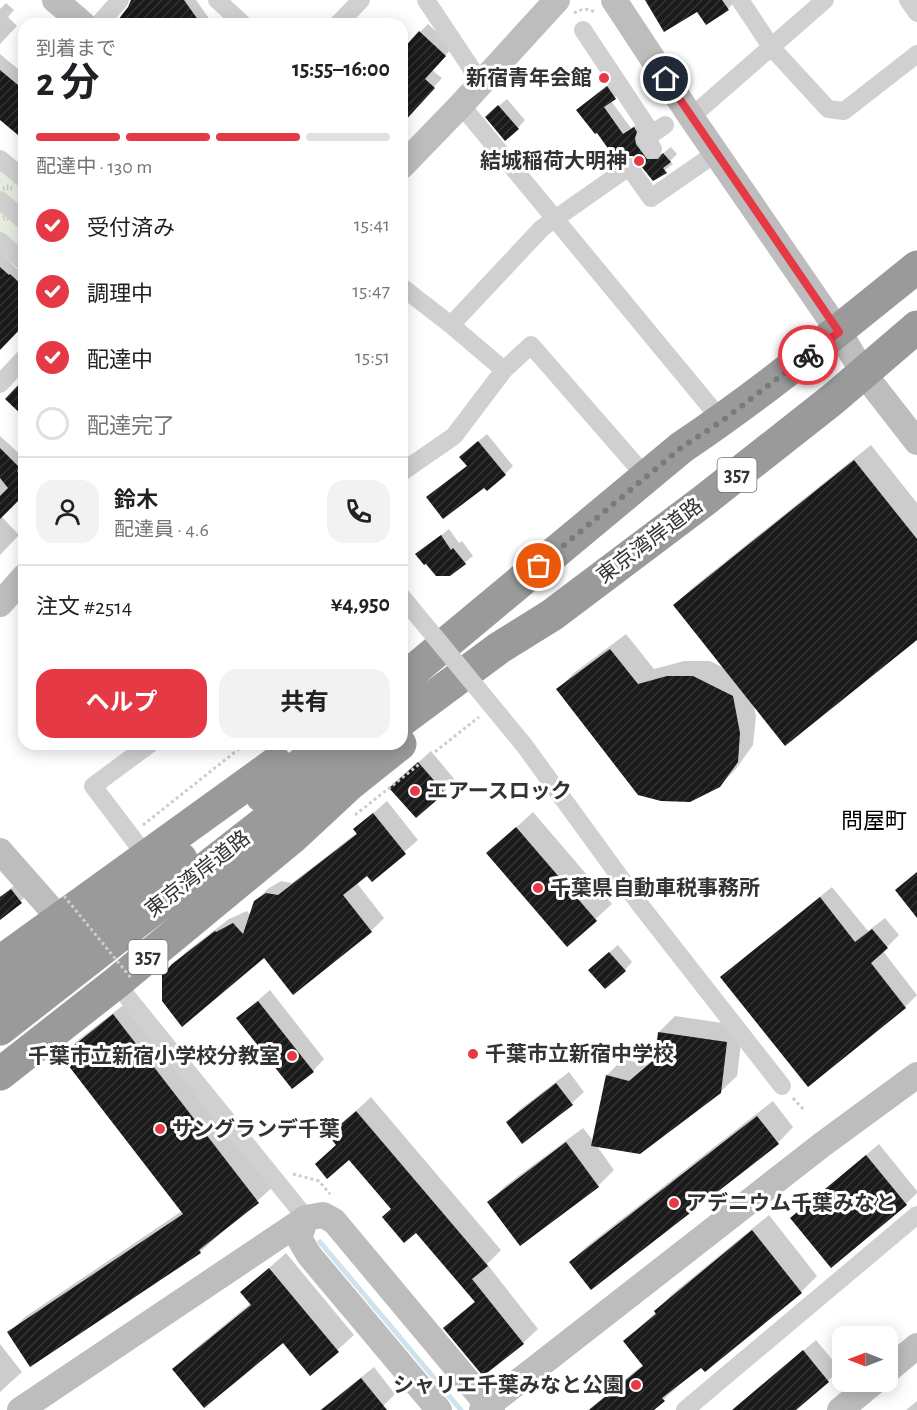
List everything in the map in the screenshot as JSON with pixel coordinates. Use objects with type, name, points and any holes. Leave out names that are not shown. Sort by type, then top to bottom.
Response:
[{"type":"highway","name":"357","points":[[408,674],[682,447],[722,421],[839,332],[917,267]]},
{"type":"highway","name":"東京湾岸道路","points":[[408,716],[499,648],[552,615],[706,499],[864,374],[917,327]]},
{"type":"highway","name":"357","points":[[408,737],[506,659],[552,615]]},
{"type":"highway","points":[[0,962],[62,907],[142,842],[295,750]]},
{"type":"highway","name":"東京湾岸道路","points":[[0,999],[318,750]]},
{"type":"highway","name":"東京湾岸道路","points":[[0,1029],[289,803],[361,750]]},
{"type":"highway","name":"357","points":[[0,1074],[124,981],[294,836],[351,783],[392,750]]},
{"type":"street","points":[[55,0],[76,18]]},
{"type":"street","points":[[104,18],[120,0]]},
{"type":"street","points":[[217,0],[236,18]]},
{"type":"street","points":[[344,18],[361,0]]},
{"type":"street","points":[[426,0],[481,83]]},
{"type":"street","points":[[408,160],[557,0]]},
{"type":"street","points":[[614,0],[691,117],[839,332],[864,374],[917,442]]},
{"type":"street","points":[[740,0],[772,48],[828,109],[844,111],[917,54]]},
{"type":"street","points":[[691,117],[825,0]]},
{"type":"street","points":[[908,0],[917,14]]},
{"type":"street","points":[[583,30],[657,136]]},
{"type":"street","points":[[461,105],[722,421]]},
{"type":"street","points":[[451,325],[542,228],[629,167],[651,198],[716,153]]},
{"type":"street","points":[[0,159],[18,174]]},
{"type":"street","points":[[0,200],[18,216]]},
{"type":"street","points":[[0,241],[18,257]]},
{"type":"street","points":[[408,291],[504,370]]},
{"type":"street","points":[[408,468],[454,436],[504,370],[531,345],[647,478]]},
{"type":"street","points":[[0,384],[18,364]]},
{"type":"street","points":[[0,604],[18,584]]},
{"type":"street","points":[[408,604],[525,745],[641,906],[782,1086]]},
{"type":"street","points":[[142,750],[93,786],[142,842]]},
{"type":"street","points":[[0,851],[62,907]]},
{"type":"street","points":[[124,981],[306,1218]]},
{"type":"street","points":[[20,1410],[306,1218],[323,1215],[334,1221],[487,1409],[823,1144],[917,1075]]},
{"type":"street","points":[[685,1410],[917,1215]]},
{"type":"street","points":[[306,1218],[299,1238],[309,1255],[439,1410]]},
{"type":"street","points":[[898,1362],[917,1346]]},
{"type":"street","points":[[840,1410],[862,1392]]},
{"type":"path","points":[[142,842],[238,750]]},
{"type":"path","points":[[62,907],[124,981]]},
{"type":"green space","points":[[0,169],[18,184],[18,247],[0,232]]},
{"type":"building","points":[[131,0],[184,0],[197,18],[120,18]]},
{"type":"building","points":[[645,0],[722,0],[729,10],[706,25],[697,12],[664,32]]},
{"type":"building","points":[[419,31],[446,56],[425,79],[435,88],[408,117],[408,43]]},
{"type":"building","points":[[0,70],[18,85],[18,135],[0,120]]},
{"type":"building","points":[[607,86],[616,99],[604,107],[623,134],[634,127],[637,132],[636,144],[647,159],[658,159],[663,153],[671,162],[663,168],[667,173],[653,181],[633,156],[617,161],[597,133],[595,134],[576,110]]},
{"type":"building","points":[[498,105],[519,129],[505,141],[485,117]]},
{"type":"building","points":[[0,267],[18,281],[18,331],[0,350]]},
{"type":"building","points":[[18,385],[18,411],[5,399]]},
{"type":"building","points":[[478,441],[506,475],[487,491],[484,488],[443,519],[426,497],[467,466],[459,457]]},
{"type":"building","points":[[0,448],[18,466],[18,501],[0,519],[0,496],[8,488],[0,478]]},
{"type":"building","points":[[854,460],[917,539],[917,640],[785,746],[673,605]]},
{"type":"building","points":[[441,535],[451,550],[453,548],[466,564],[450,576],[436,576],[415,554]]},
{"type":"building","points":[[610,649],[638,684],[667,676],[693,676],[733,696],[740,733],[738,762],[720,787],[690,802],[661,801],[638,795],[556,689]]},
{"type":"building","points":[[418,762],[445,793],[416,818],[389,788]]},
{"type":"building","points":[[373,813],[406,854],[372,882],[367,876],[343,895],[372,932],[293,995],[264,958],[182,1027],[162,1001],[162,975],[172,964],[215,931],[233,923],[243,934],[254,901],[266,893],[278,895],[357,834],[353,829]]},
{"type":"building","points":[[516,827],[597,921],[567,947],[486,853]]},
{"type":"building","points":[[917,872],[917,918],[895,890]]},
{"type":"building","points":[[11,889],[22,903],[0,920],[0,897]]},
{"type":"building","points":[[820,897],[855,942],[872,929],[888,948],[871,963],[906,1008],[808,1087],[720,977]]},
{"type":"building","points":[[609,952],[626,971],[605,989],[588,970]]},
{"type":"building","points":[[258,1001],[314,1072],[292,1089],[236,1018]]},
{"type":"building","name":"サングランデ千葉","points":[[113,1014],[259,1203],[199,1250],[201,1253],[30,1367],[7,1332],[183,1214],[61,1056]]},
{"type":"building","points":[[658,1032],[727,1042],[721,1093],[640,1154],[591,1146],[606,1075],[629,1081],[655,1059]]},
{"type":"building","points":[[556,1083],[573,1105],[522,1144],[506,1122]]},
{"type":"building","points":[[356,1111],[488,1266],[472,1279],[524,1344],[483,1376],[443,1328],[475,1302],[416,1233],[404,1243],[382,1217],[391,1209],[349,1160],[327,1179],[315,1164],[336,1145],[328,1135]]},
{"type":"building","name":"アデニウム千葉みなと","points":[[757,1116],[779,1144],[591,1290],[569,1262]]},
{"type":"building","points":[[566,1142],[599,1187],[520,1246],[487,1202]]},
{"type":"building","points":[[866,1155],[907,1205],[831,1268],[790,1218]]},
{"type":"building","points":[[752,1230],[802,1293],[705,1372],[701,1368],[662,1398],[665,1401],[654,1410],[589,1410],[643,1366],[623,1341],[656,1314],[654,1311]]},
{"type":"building","points":[[269,1268],[339,1352],[310,1376],[283,1343],[204,1408],[172,1369],[251,1305],[240,1292]]},
{"type":"building","points":[[803,1350],[829,1382],[796,1410],[732,1410]]},
{"type":"building","points":[[361,1378],[387,1410],[321,1410]]},
{"type":"waterway","points":[[320,1242],[461,1410]]},
{"type":"way so far","points":[[539,566],[682,447],[722,421],[808,355]]},
{"type":"place","name":"新宿青年会館","points":[[604,78]]},
{"type":"place","name":"結城稲荷大明神","points":[[639,161]]},
{"type":"place","name":"エアースロック","points":[[415,791]]},
{"type":"place","name":"千葉県自動車税事務所","points":[[538,888]]},
{"type":"place","name":"千葉市立新宿中学校","points":[[473,1054]]},
{"type":"place","name":"千葉市立新宿小学校分教室","points":[[292,1056]]},
{"type":"place","name":"サングランデ千葉","points":[[160,1129]]},
{"type":"place","name":"アデニウム千葉みなと","points":[[674,1203]]},
{"type":"place","name":"シャリエ千葉みなと公園","points":[[636,1385]]},
{"type":"district","name":"問屋町","points":[[874,821]]},
{"type":"route","points":[[666,79],[839,332],[808,355]]}]
